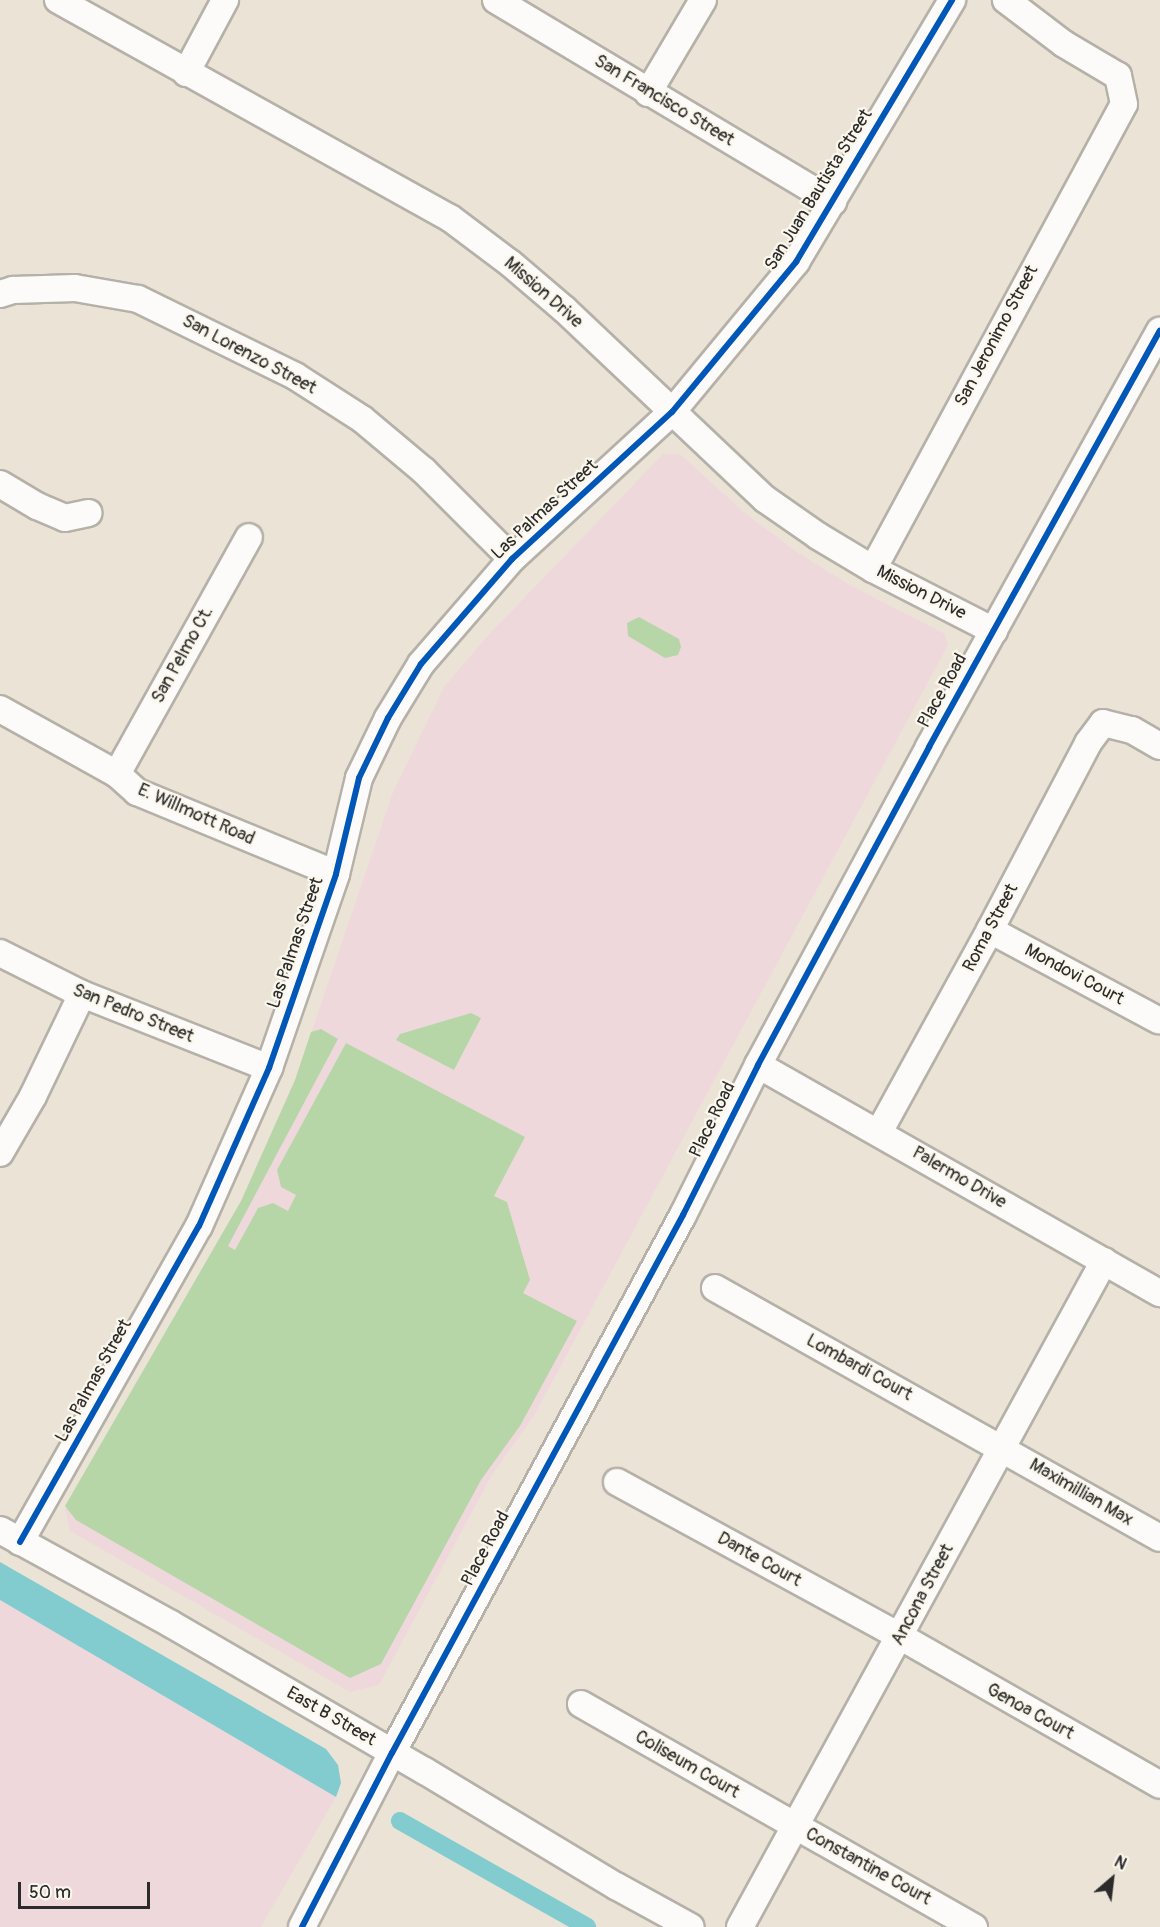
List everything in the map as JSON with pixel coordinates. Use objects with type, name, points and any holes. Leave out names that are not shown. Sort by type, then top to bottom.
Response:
[{"type":"street","name":"Mission Drive","points":[[58,0],[450,218],[510,262],[565,310],[765,500],[818,536],[873,569],[994,631]]},
{"type":"street","points":[[186,73],[225,0]]},
{"type":"street","name":"San Francisco Street","points":[[496,0],[833,202]]},
{"type":"street","points":[[648,93],[703,0]]},
{"type":"street","name":"San Juan Bautista Street","points":[[672,412],[796,262],[952,0]]},
{"type":"street","name":"San Jeronimo Street","points":[[873,569],[1124,104],[1118,76],[1064,44],[1006,0]]},
{"type":"street","name":"San Lorenzo Street","points":[[0,294],[14,290],[75,288],[138,299],[295,376],[362,419],[424,471],[512,559]]},
{"type":"street","name":"Place Road","points":[[302,1927],[392,1753],[683,1215],[758,1065],[1160,331]]},
{"type":"street","name":"Las Palmas Street","points":[[10,1536],[198,1226],[269,1068],[336,874],[359,778],[388,718],[421,664],[512,559],[672,412]]},
{"type":"street","points":[[0,484],[37,506],[65,518],[88,513]]},
{"type":"street","name":"San Pelmo Ct.","points":[[117,774],[249,537]]},
{"type":"street","name":"E. Willmott Road","points":[[0,709],[117,774],[137,792],[336,874]]},
{"type":"street","name":"Roma Street","points":[[879,1132],[990,930],[1088,743],[1103,723],[1132,730],[1160,746]]},
{"type":"street","name":"Mondovi Court","points":[[990,930],[1158,1020]]},
{"type":"street","name":"San Pedro Street","points":[[0,953],[82,994],[269,1068]]},
{"type":"street","points":[[0,1153],[33,1096],[82,994]]},
{"type":"street","name":"Palermo Drive","points":[[758,1065],[1160,1293]]},
{"type":"street","name":"Ancona Street","points":[[740,1927],[794,1826],[901,1637],[1104,1261]]},
{"type":"street","name":"Lombardi Court","points":[[715,1288],[1002,1448]]},
{"type":"street","name":"Maximillian Max","points":[[1002,1448],[1160,1538]]},
{"type":"street","name":"Dante Court","points":[[617,1482],[901,1637]]},
{"type":"street","name":"East B Street","points":[[10,1536],[171,1624],[616,1886],[691,1927]]},
{"type":"street","name":"Genoa Court","points":[[901,1637],[1160,1785]]},
{"type":"street","name":"Coliseum Court","points":[[581,1704],[794,1826]]},
{"type":"street","name":"Constantine Court","points":[[794,1826],[974,1927]]},
{"type":"shaded area","points":[[663,454],[680,454],[745,513],[797,552],[848,584],[945,634],[948,645],[534,1416],[492,1475],[379,1685],[350,1692],[70,1531],[65,1509],[241,1201],[263,1156],[295,1080],[393,792],[444,687],[490,633]]},
{"type":"shaded area","points":[[0,1600],[336,1797],[261,1927],[0,1927]]},
{"type":"green space","points":[[639,617],[679,639],[681,647],[678,655],[665,658],[628,636],[627,623]]},
{"type":"green space","points":[[471,1013],[481,1018],[454,1070],[396,1040],[400,1034]]},
{"type":"green space","points":[[321,1029],[338,1039],[228,1246],[235,1250],[258,1208],[273,1203],[288,1211],[296,1195],[281,1187],[277,1170],[346,1043],[525,1137],[494,1196],[507,1202],[530,1280],[523,1293],[577,1321],[520,1426],[481,1480],[381,1664],[350,1678],[76,1520],[65,1506],[241,1201],[295,1080],[311,1032]]},
{"type":"water","points":[[0,1562],[326,1749],[338,1765],[341,1783],[336,1797],[0,1600]]},
{"type":"waterway","points":[[400,1821],[587,1927]]},
{"type":"cycle path","points":[[20,1542],[199,1226],[269,1068],[336,874],[359,778],[388,718],[421,664],[512,559],[672,412],[796,262],[952,0]]},
{"type":"cycle path","points":[[302,1927],[392,1753],[683,1215],[758,1065],[929,747],[1160,331]]}]
